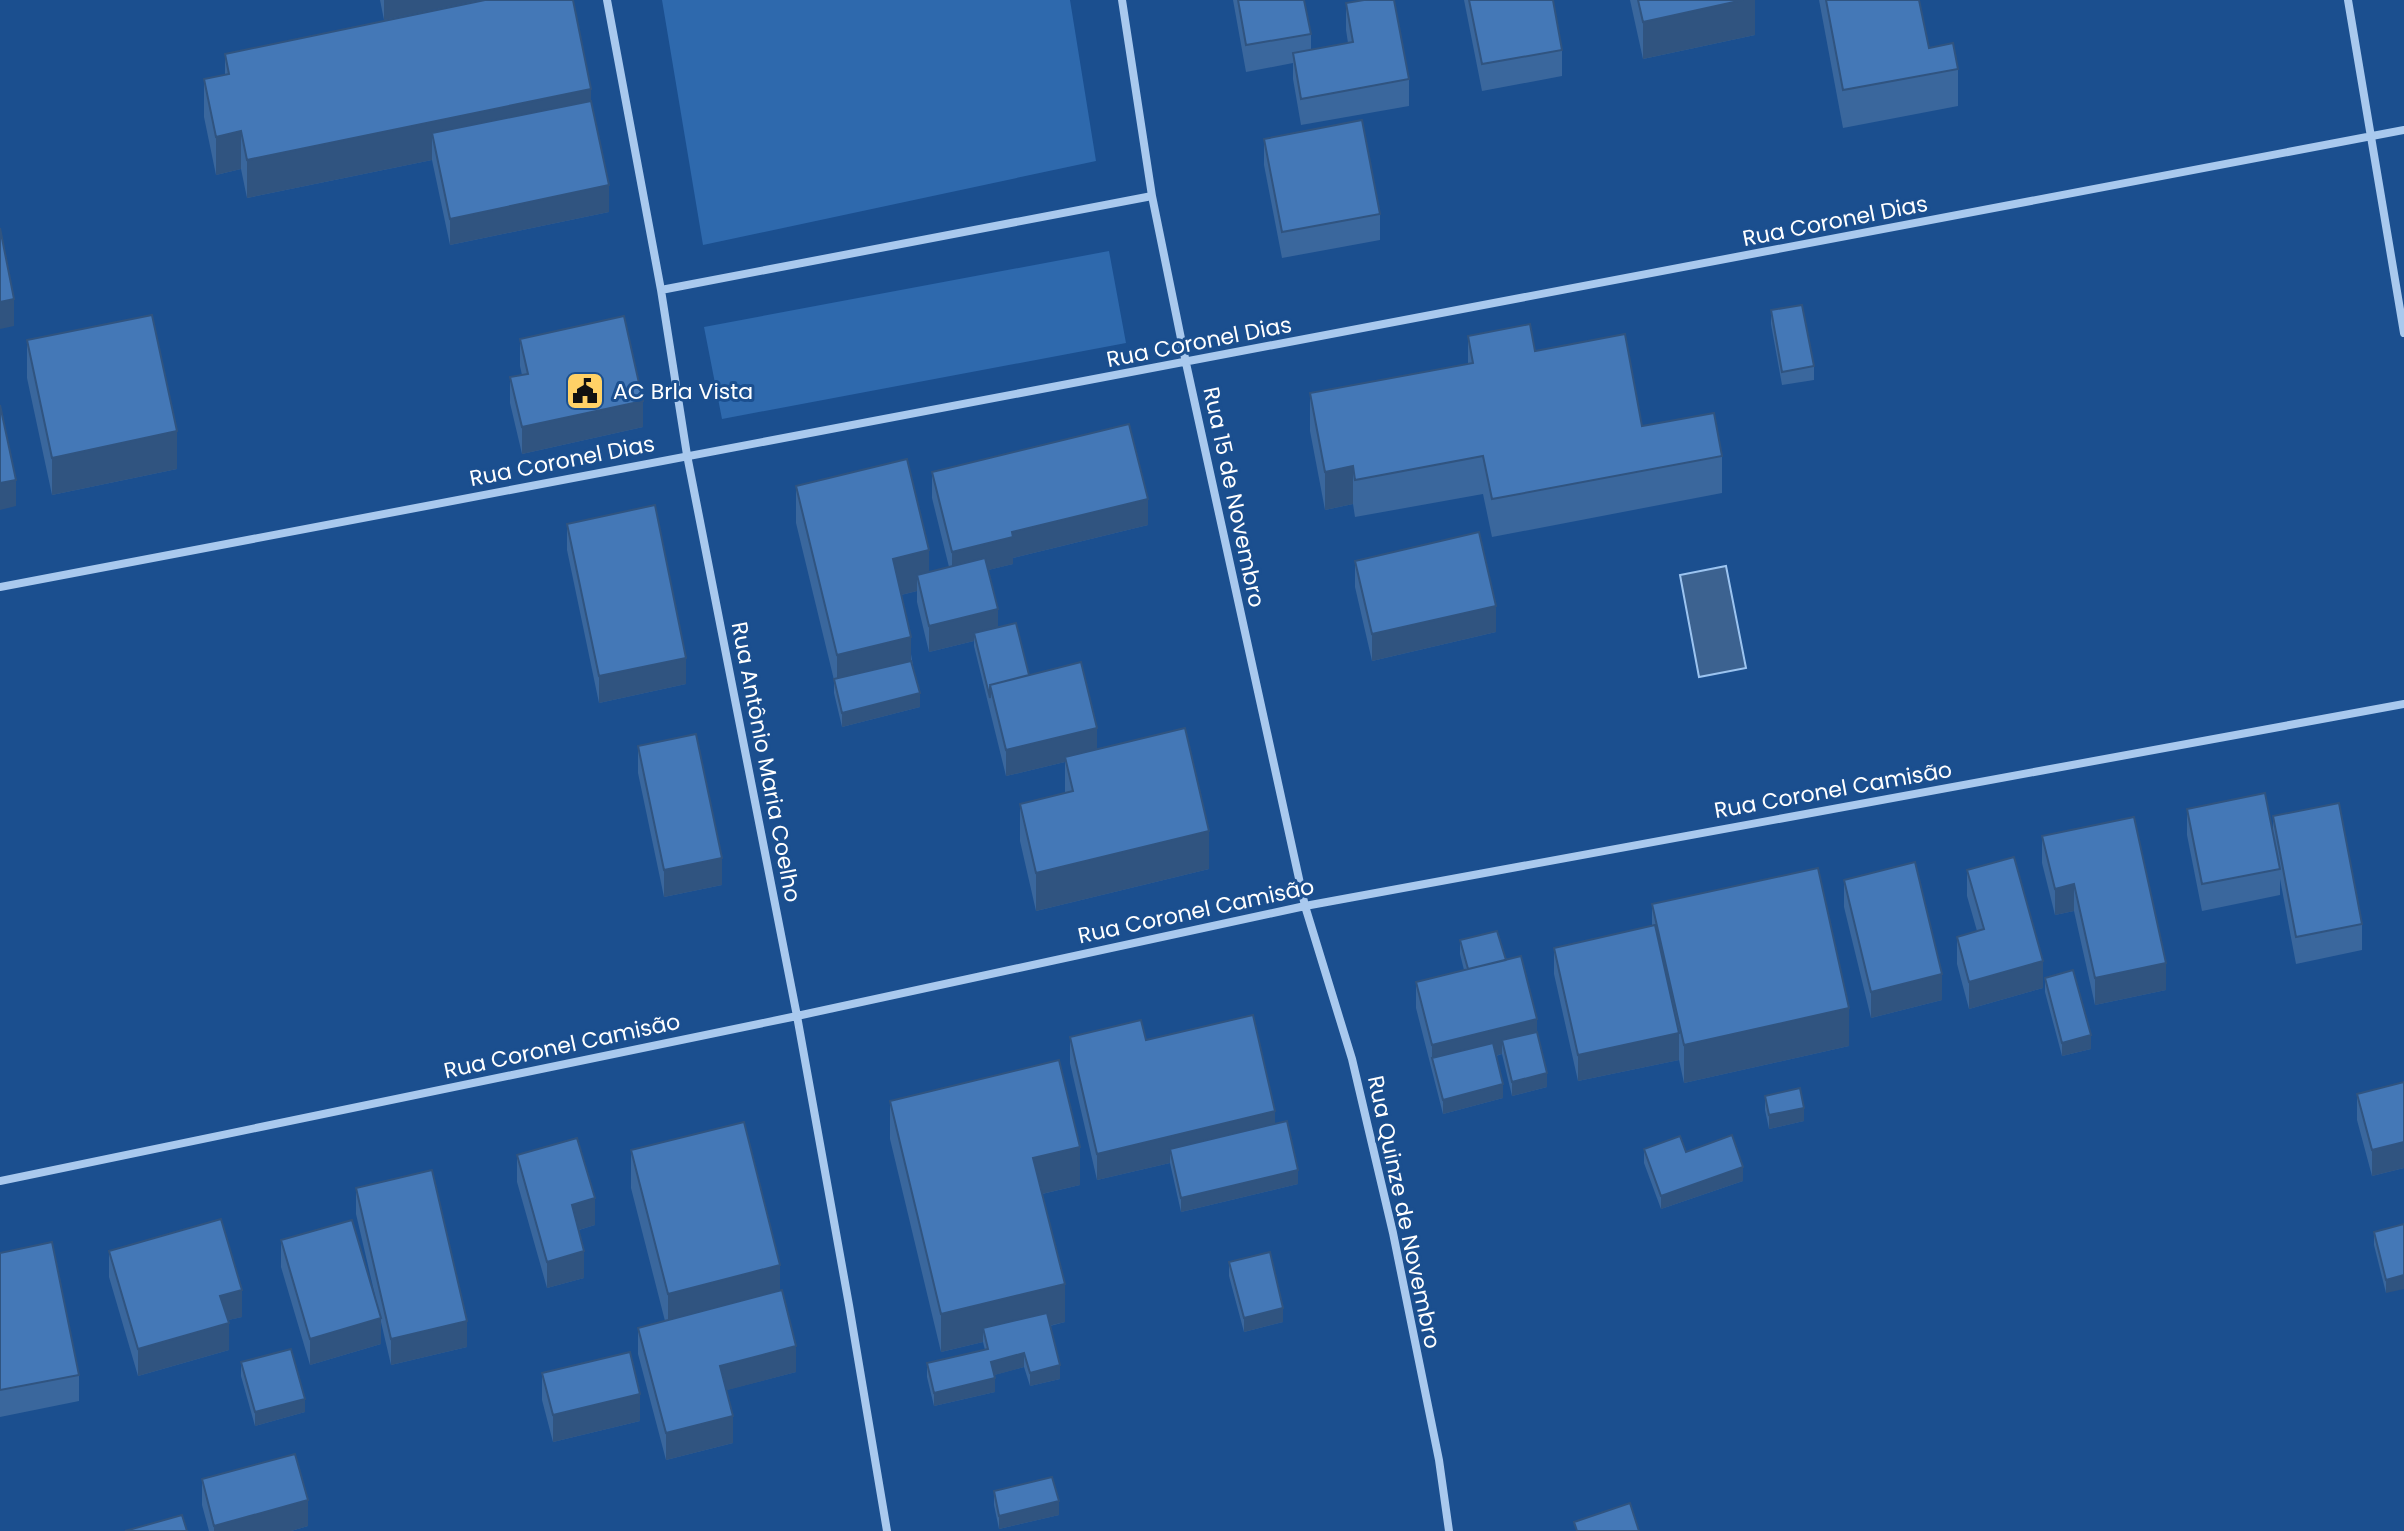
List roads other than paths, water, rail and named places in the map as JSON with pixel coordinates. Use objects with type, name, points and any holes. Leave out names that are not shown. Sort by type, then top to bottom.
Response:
[{"type":"street","name":"Rua Antônio Maria Coelho","points":[[607,0],[661,290],[687,455],[797,1016],[887,1531]]},
{"type":"street","name":"Rua 15 de Novembro","points":[[1122,0],[1152,196],[1305,906]]},
{"type":"street","points":[[2348,0],[2404,333]]},
{"type":"street","name":"Rua Coronel Dias","points":[[0,587],[2404,130]]},
{"type":"street","points":[[661,290],[1152,196]]},
{"type":"street","name":"Rua Coronel Camisão","points":[[0,1181],[797,1016],[1305,906],[2404,704]]},
{"type":"street","name":"Rua Quinze de Novembro","points":[[1305,906],[1352,1059],[1393,1233],[1439,1460],[1449,1531]]},
{"type":"place","name":"AC Brla Vista","points":[[585,391]]}]
